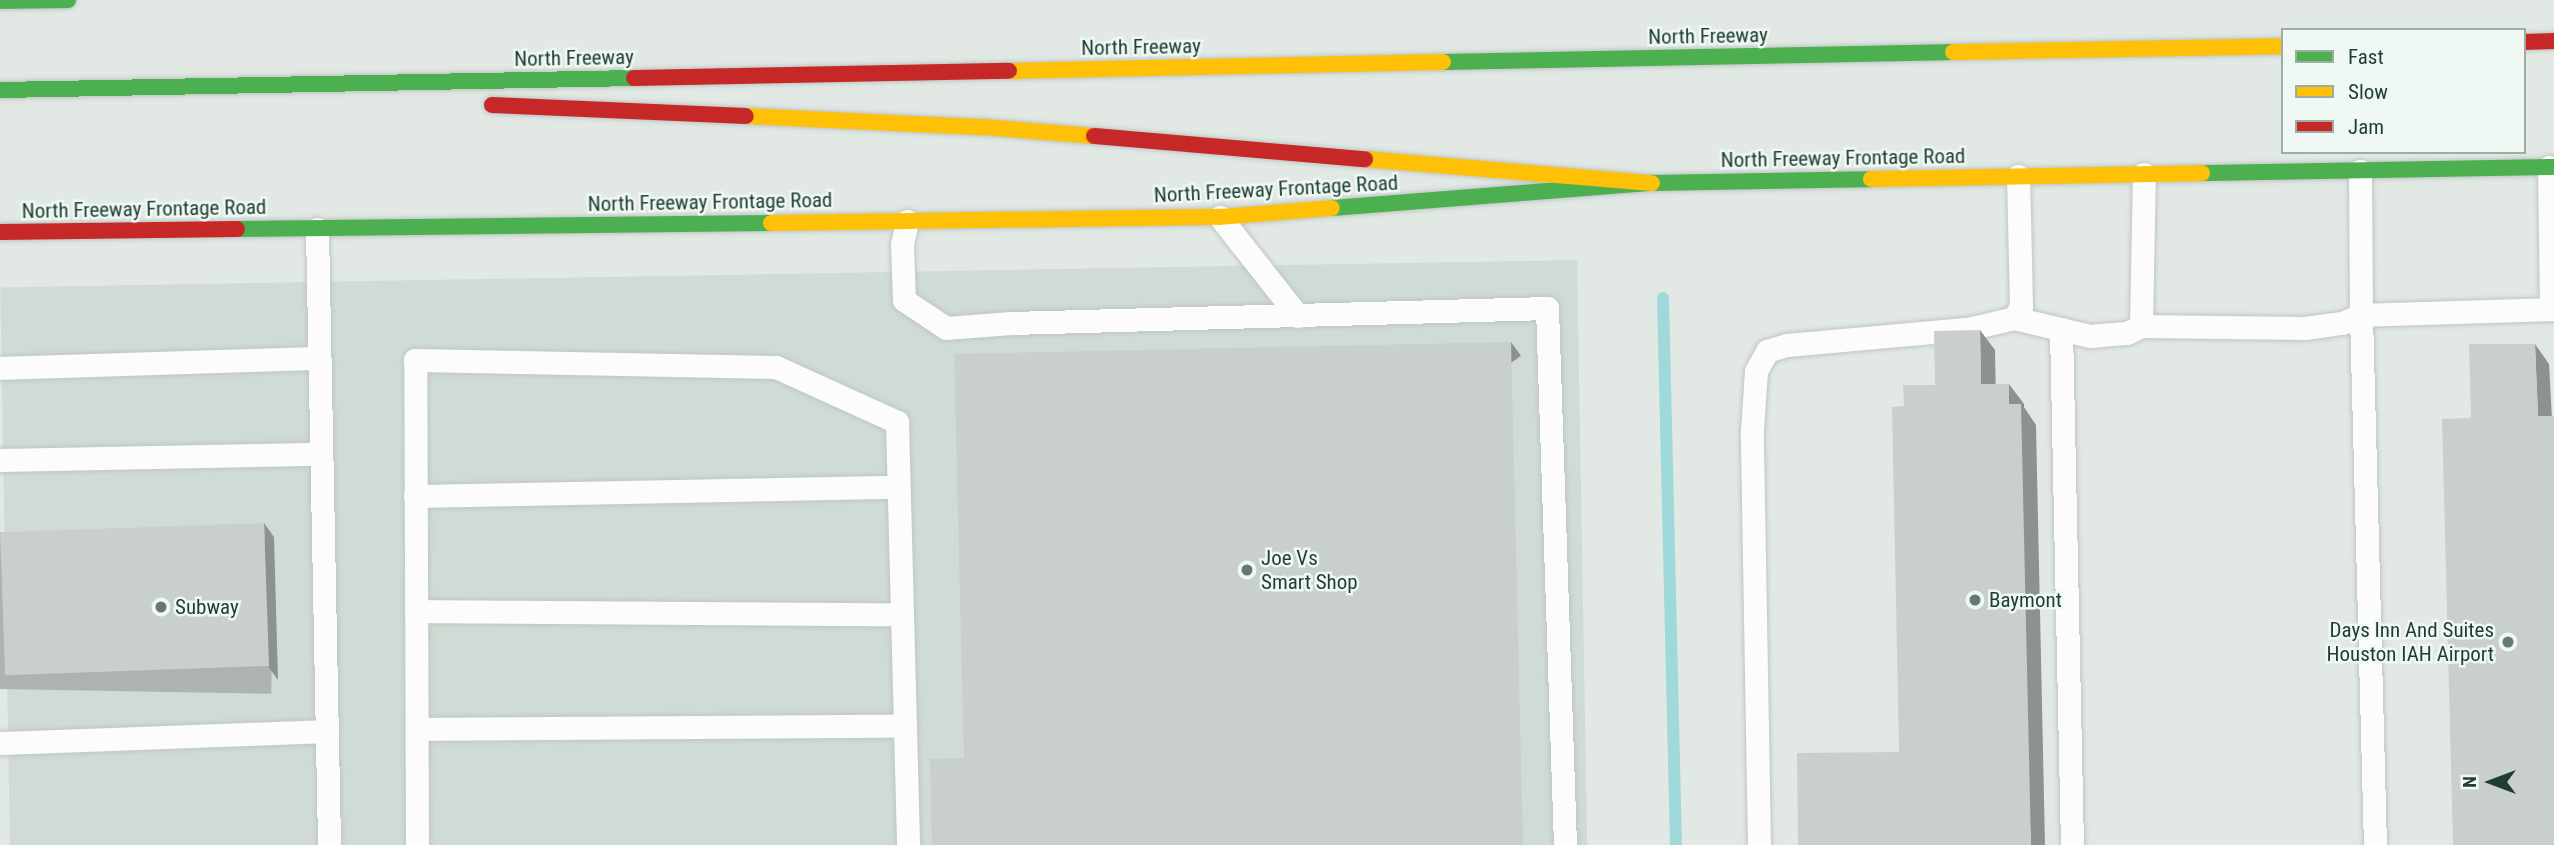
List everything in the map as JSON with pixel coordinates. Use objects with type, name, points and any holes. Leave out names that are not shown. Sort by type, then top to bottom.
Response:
[{"type":"main road","points":[[0,1],[68,0]]},
{"type":"main road","points":[[2526,42],[2554,41]]},
{"type":"main road","name":"North Freeway","points":[[0,90],[2281,46]]},
{"type":"main road","points":[[130,88],[377,99]]},
{"type":"main road","points":[[474,104],[983,127],[1652,183]]},
{"type":"main road","name":"North Freeway Frontage Road","points":[[0,232],[1220,217],[1652,183],[2552,167]]},
{"type":"lane","points":[[1759,845],[1752,430],[1756,372],[1767,351],[1787,345],[1968,329],[2014,318],[2090,336],[2127,333],[2141,326],[2305,328],[2342,323],[2361,315],[2552,309],[2552,167]]},
{"type":"lane","points":[[2361,170],[2361,315],[2375,845]]},
{"type":"lane","points":[[2141,326],[2144,174]]},
{"type":"lane","points":[[2014,318],[2021,306],[2018,176]]},
{"type":"lane","points":[[1220,217],[1298,316]]},
{"type":"lane","points":[[907,221],[902,244],[904,300],[946,328],[1011,323],[1547,308],[1565,845]]},
{"type":"lane","points":[[317,229],[329,845]]},
{"type":"lane","points":[[2060,329],[2072,845]]},
{"type":"lane","points":[[0,368],[318,358]]},
{"type":"lane","points":[[417,845],[415,360],[776,367],[897,422],[908,845]]},
{"type":"lane","points":[[0,460],[321,453]]},
{"type":"lane","points":[[415,496],[898,488]]},
{"type":"lane","points":[[416,611],[902,614]]},
{"type":"lane","points":[[417,729],[905,726]]},
{"type":"lane","points":[[0,743],[325,731]]},
{"type":"shaded area","points":[[1577,260],[1587,845],[10,845],[0,288]]},
{"type":"building","name":"Baymont","points":[[1980,330],[1981,384],[2009,384],[2009,404],[2021,404],[2031,845],[1798,845],[1797,753],[1899,752],[1892,407],[1904,406],[1903,385],[1935,385],[1934,331]]},
{"type":"building","name":"Joe Vs Smart Shop","points":[[1511,342],[1523,845],[932,845],[930,759],[964,758],[954,354]]},
{"type":"building","name":"Days Inn And Suites Houston IAH Airport","points":[[2469,344],[2535,344],[2538,416],[2554,416],[2554,845],[2453,845],[2442,419],[2471,418]]},
{"type":"building","points":[[264,523],[269,666],[5,675],[0,532]]},
{"type":"waterway","points":[[1663,298],[1676,845]]},
{"type":"traffic: fast","points":[[0,1],[68,0]]},
{"type":"traffic: fast","points":[[1443,62],[1953,52]]},
{"type":"traffic: fast","points":[[0,90],[634,78]]},
{"type":"traffic: fast","points":[[2202,173],[2554,167]]},
{"type":"traffic: fast","points":[[1332,208],[1652,183],[1871,179]]},
{"type":"traffic: fast","points":[[237,229],[771,223]]},
{"type":"traffic: slow","points":[[1953,52],[2281,46]]},
{"type":"traffic: slow","points":[[1009,71],[1443,62]]},
{"type":"traffic: slow","points":[[746,116],[983,127],[1094,136]]},
{"type":"traffic: slow","points":[[1365,159],[1652,183]]},
{"type":"traffic: slow","points":[[1871,179],[2202,173]]},
{"type":"traffic: slow","points":[[771,223],[1220,217],[1332,208]]},
{"type":"traffic: jam","points":[[2526,42],[2554,41]]},
{"type":"traffic: jam","points":[[634,78],[1009,71]]},
{"type":"traffic: jam","points":[[492,105],[746,116]]},
{"type":"traffic: jam","points":[[1094,136],[1365,159]]},
{"type":"traffic: jam","points":[[0,232],[237,229]]},
{"type":"place","name":"Joe Vs Smart Shop","points":[[1247,570]]},
{"type":"place","name":"Baymont","points":[[1975,600]]},
{"type":"place","name":"Subway","points":[[161,607]]},
{"type":"place","name":"Days Inn And Suites Houston IAH Airport","points":[[2508,642]]}]
